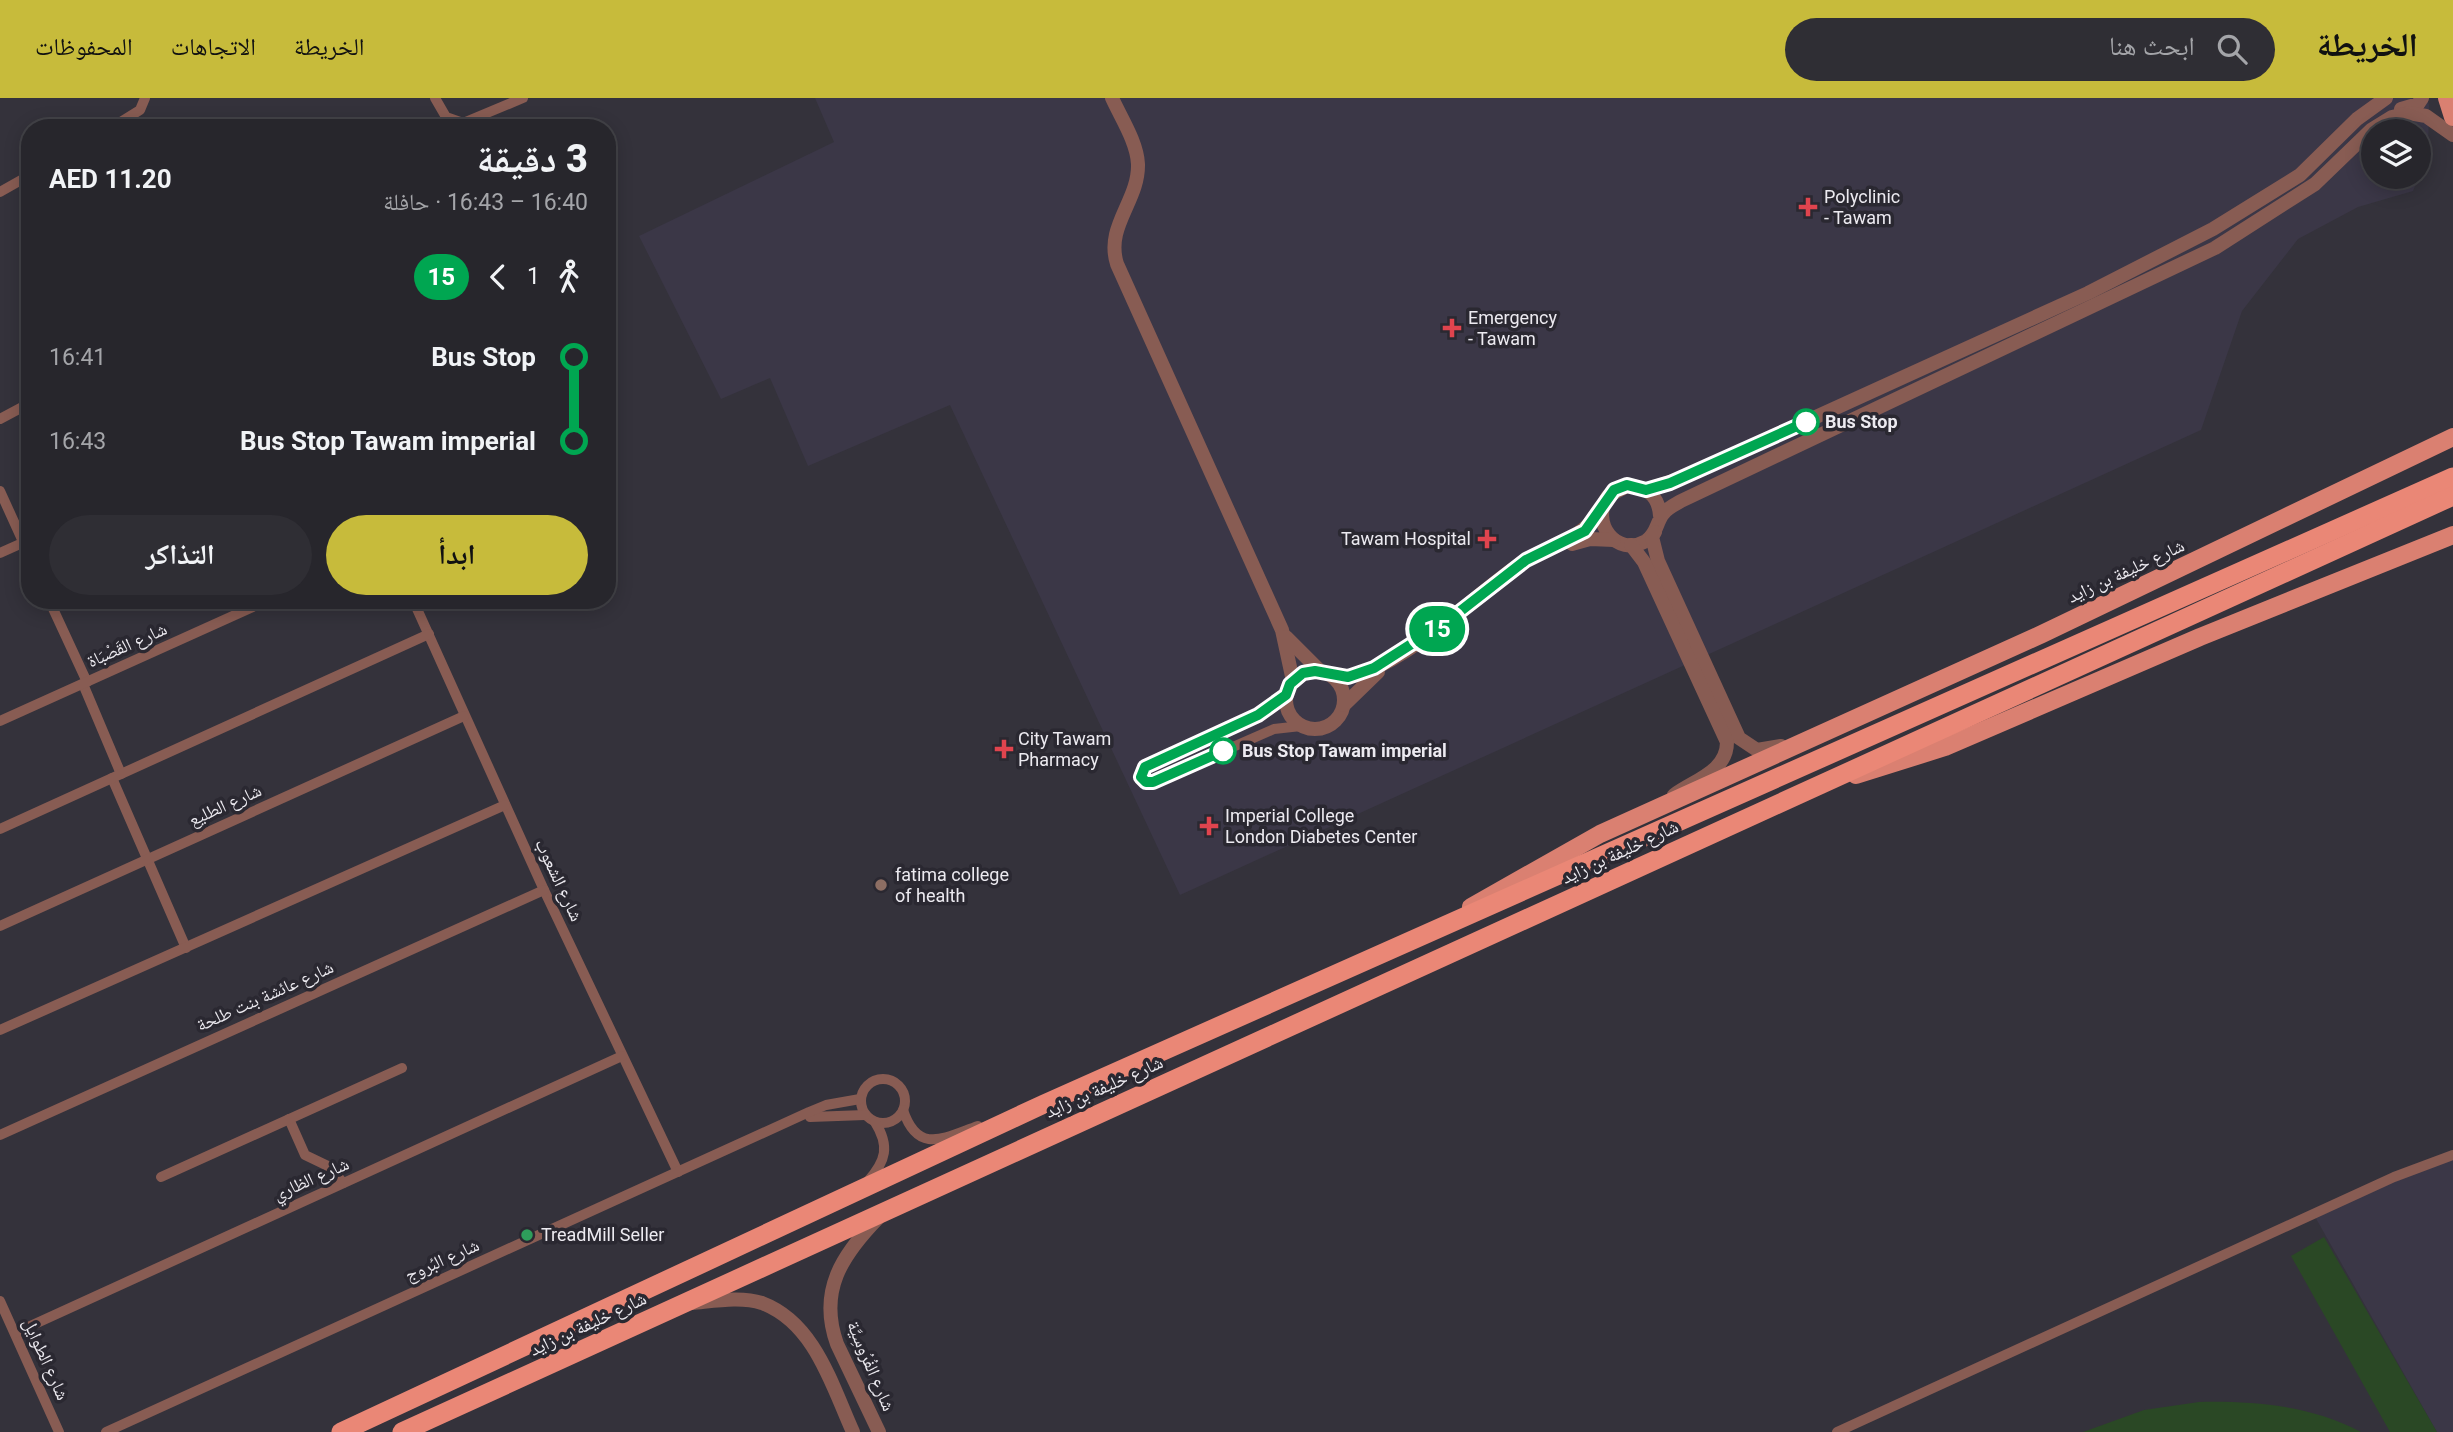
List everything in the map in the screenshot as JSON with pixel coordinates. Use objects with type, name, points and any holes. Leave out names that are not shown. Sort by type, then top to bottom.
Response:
[{"type":"highway","name":"شارع خليفة بن زايد","points":[[341,1432],[1044,1104],[2453,477]]},
{"type":"highway","name":"شارع خليفة بن زايد","points":[[402,1432],[2453,496]]},
{"type":"main road","points":[[2447,98],[2453,117]]},
{"type":"main road","points":[[2429,449],[2453,424]]},
{"type":"main road","name":"شارع خليفة بن زايد","points":[[1440,927],[1559,855],[2166,576],[2453,437]]},
{"type":"main road","points":[[2425,547],[2453,526]]},
{"type":"main road","name":"شارع خليفة بن زايد","points":[[1823,782],[1885,767],[1945,747],[2200,637],[2453,534]]},
{"type":"main road","points":[[2425,547],[2453,540]]},
{"type":"street","points":[[126,119],[140,110],[145,98]]},
{"type":"street","points":[[435,98],[446,117],[452,119]]},
{"type":"street","points":[[473,119],[523,98]]},
{"type":"street","points":[[1112,98],[1138,162],[1135,183],[1114,234],[1116,264],[1282,630],[1295,649],[1341,687],[1344,705]]},
{"type":"street","points":[[1646,490],[1682,478],[2088,293],[2223,223],[2300,175],[2357,119],[2386,98]]},
{"type":"street","points":[[2383,119],[2388,114],[2418,104],[2422,98]]},
{"type":"street","points":[[2390,119],[2400,114],[2417,114],[2434,120],[2453,135]]},
{"type":"street","points":[[1660,516],[1681,501],[2215,248],[2315,184],[2361,141]]},
{"type":"street","points":[[0,192],[21,180]]},
{"type":"street","points":[[1869,414],[1874,407],[1901,391],[1902,378]]},
{"type":"street","points":[[0,419],[21,407]]},
{"type":"street","points":[[1655,532],[1644,541],[1631,545],[1614,540],[1582,541],[1542,559],[1461,621],[1377,673],[1344,705],[1339,716],[1329,726],[1315,729],[1301,726],[1274,729],[1153,782],[1146,782],[1141,777],[1145,767],[1251,719],[1286,695],[1293,681],[1309,671],[1356,676],[1374,668],[1449,620],[1526,560],[1585,531],[1608,496],[1618,488],[1632,485],[1646,490],[1657,501],[1660,516],[1655,532],[1652,537],[1658,561],[1739,738],[1757,750],[1800,744]]},
{"type":"street","points":[[0,491],[21,531]]},
{"type":"street","points":[[1601,510],[1603,527],[1614,540]]},
{"type":"street","points":[[0,553],[21,543]]},
{"type":"street","points":[[1631,545],[1644,562],[1727,742],[1725,758],[1718,766],[1684,787],[1663,805]]},
{"type":"street","points":[[53,609],[85,683],[147,859],[186,948]]},
{"type":"street","name":"شارع القَصْبَاة","points":[[0,722],[248,609]]},
{"type":"street","name":"شارع الشعوب","points":[[417,609],[544,890],[678,1172]]},
{"type":"street","points":[[1282,630],[1293,681]]},
{"type":"street","points":[[0,829],[429,634]]},
{"type":"street","points":[[1286,695],[1288,713],[1301,726]]},
{"type":"street","name":"شارع الطليع","points":[[0,926],[464,716]]},
{"type":"street","points":[[0,1030],[505,805]]},
{"type":"street","name":"شارع عائشة بنت طلحة","points":[[0,1135],[544,890]]},
{"type":"street","name":"شارع الظاري","points":[[15,1333],[622,1056]]},
{"type":"street","points":[[161,1177],[402,1068]]},
{"type":"street","points":[[863,1188],[878,1170],[886,1154],[884,1138],[875,1122],[864,1115],[860,1099],[872,1082],[888,1080],[901,1089],[911,1130],[920,1137],[936,1140],[1044,1104]]},
{"type":"street","name":"شارع البُروج","points":[[106,1432],[825,1105],[860,1099]]},
{"type":"street","points":[[875,1122],[892,1122],[904,1110]]},
{"type":"street","name":"شارع البُروج","points":[[794,1121],[829,1114],[864,1115]]},
{"type":"street","points":[[289,1119],[305,1155],[330,1167],[343,1183]]},
{"type":"street","points":[[1837,1432],[2394,1177],[2453,1155]]},
{"type":"street","name":"شارع الفُرُوسِيَّة","points":[[878,1432],[837,1344],[832,1330],[830,1299],[840,1265],[858,1239],[888,1208]]},
{"type":"street","points":[[680,1304],[747,1300],[761,1303],[790,1321],[811,1343],[853,1432]]},
{"type":"street","name":"شارع الطوايل","points":[[0,1301],[59,1432]]},
{"type":"shaded area","name":"Tawam Hospital","points":[[815,98],[2427,98],[2429,105],[2429,119],[2361,119],[2361,189],[2414,189],[2413,191],[2358,207],[2298,239],[2242,311],[2201,430],[1180,895],[950,405],[808,466],[770,378],[721,399],[639,236],[834,142]]},
{"type":"shaded area","points":[[2453,1156],[2453,1432],[2437,1432],[2314,1215]]},
{"type":"green space","points":[[2324,1237],[2437,1432],[2390,1432],[2291,1256]]},
{"type":"green space","points":[[2199,1402],[2282,1406],[2322,1416],[2361,1432],[2083,1432],[2144,1410]]},
{"type":"bus line","name":"15","points":[[1223,751],[1150,783],[1141,777],[1145,767],[1251,719],[1286,695],[1290,684],[1303,673],[1321,671],[1348,677],[1374,668],[1449,620],[1538,552],[1585,531],[1614,490],[1627,485],[1646,490],[1670,483],[1806,422]]},
{"type":"place","name":"Polyclinic - Tawam","points":[[1808,207]]},
{"type":"place","name":"Emergency - Tawam","points":[[1452,328]]},
{"type":"place","name":"Bus Stop","points":[[1806,422]]},
{"type":"place","name":"Tawam Hospital","points":[[1487,539]]},
{"type":"place","name":"City Tawam Pharmacy","points":[[1004,749]]},
{"type":"place","name":"Bus Stop Tawam imperial","points":[[1223,751]]},
{"type":"place","name":"Imperial College London Diabetes Center","points":[[1209,826]]},
{"type":"place","name":"fatima college of health","points":[[881,885]]},
{"type":"place","name":"TreadMill Seller","points":[[527,1235]]}]
